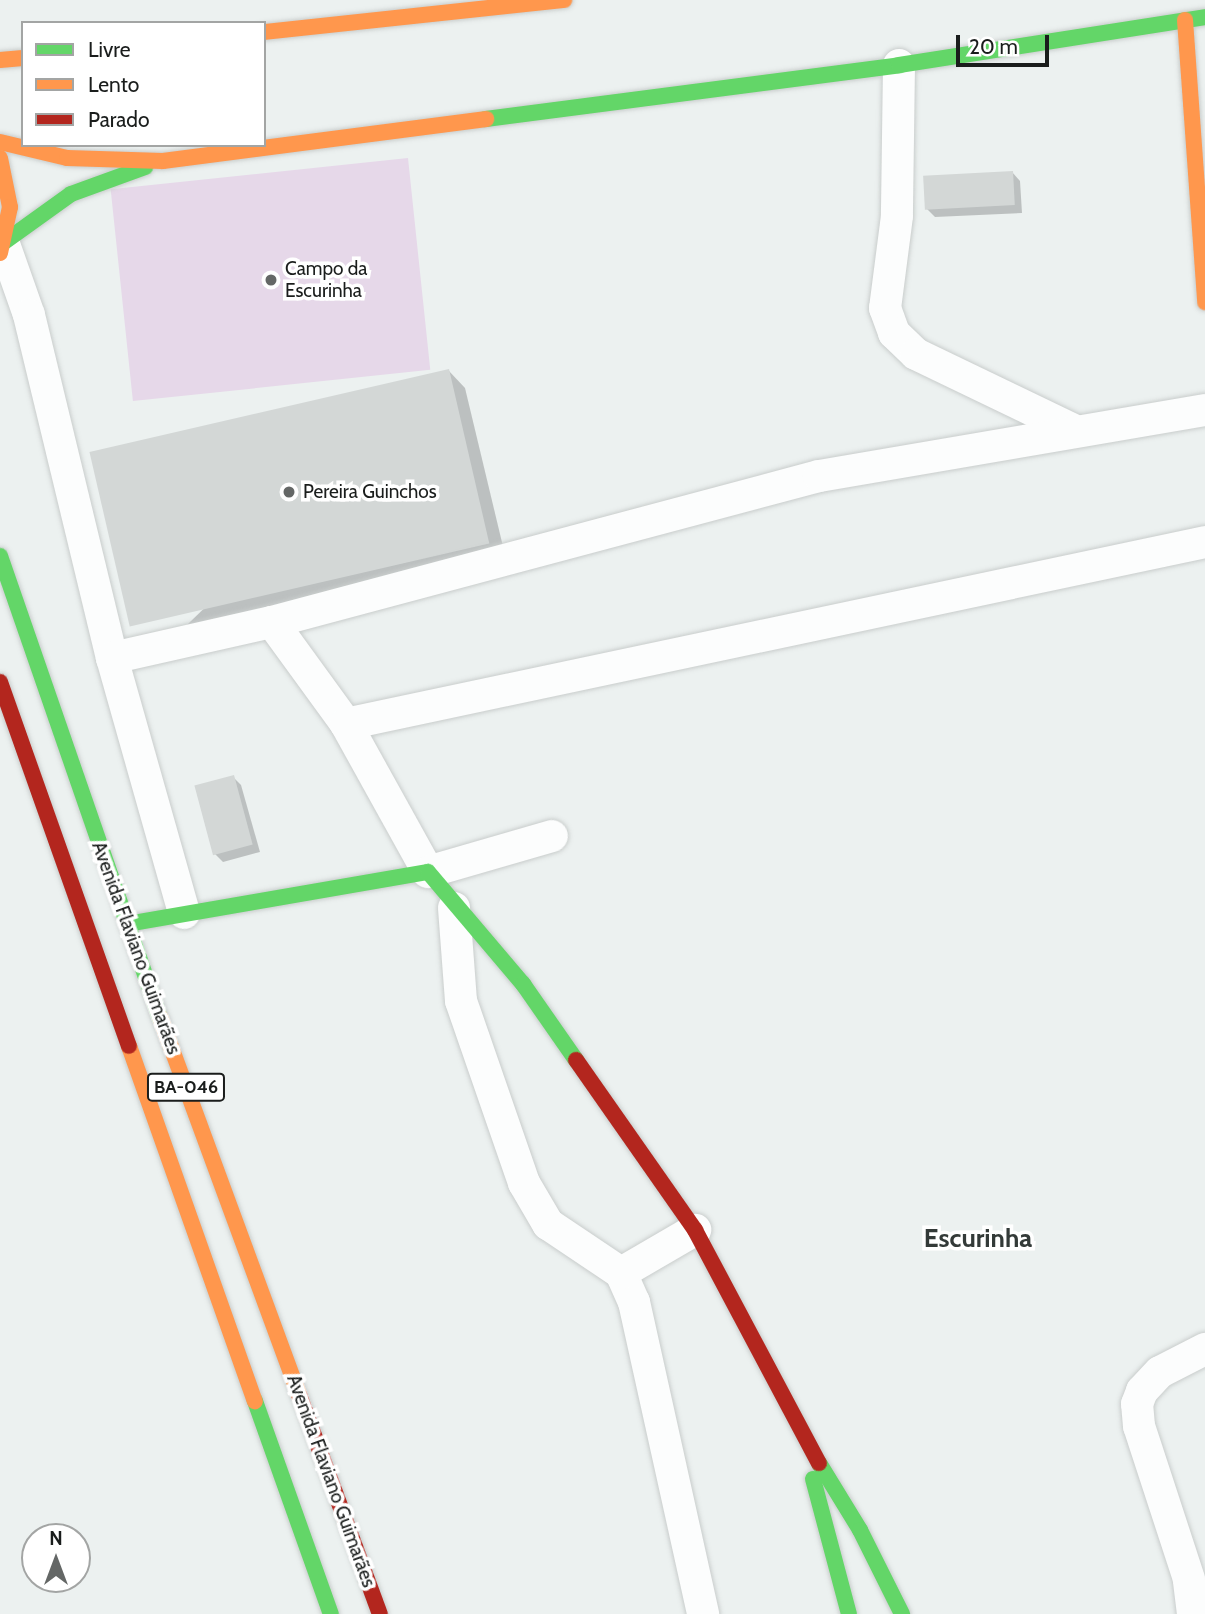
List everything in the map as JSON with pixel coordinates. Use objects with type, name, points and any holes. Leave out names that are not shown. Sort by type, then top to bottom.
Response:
[{"type":"main road","points":[[266,32],[565,0]]},
{"type":"main road","points":[[0,142],[67,158],[163,161],[899,65],[1205,17]]},
{"type":"main road","points":[[1185,20],[1205,302]]},
{"type":"main road","points":[[0,158],[10,207],[1,247]]},
{"type":"main road","points":[[1,247],[71,194],[163,161]]},
{"type":"main road","name":"Avenida Flaviano Guimarães","points":[[0,556],[127,924],[380,1614]]},
{"type":"main road","name":"Avenida Flaviano Guimarães","points":[[0,682],[331,1614]]},
{"type":"main road","points":[[127,924],[428,872],[454,908],[523,984],[695,1230],[799,1430],[860,1530],[902,1614]]},
{"type":"main road","points":[[799,1430],[849,1614]]},
{"type":"street","points":[[899,65],[897,216],[886,308],[894,333],[916,354],[1074,430]]},
{"type":"street","points":[[1,247],[29,315],[112,658],[184,913]]},
{"type":"street","points":[[112,658],[272,622],[819,477],[1074,430],[1205,410]]},
{"type":"street","points":[[346,724],[1205,542]]},
{"type":"street","points":[[272,622],[346,724],[428,872],[552,836]]},
{"type":"street","points":[[454,908],[461,1001],[524,1184],[548,1224],[621,1273],[634,1302],[703,1614]]},
{"type":"street","points":[[621,1273],[695,1230]]},
{"type":"street","points":[[1193,1614],[1197,1577],[1139,1426],[1137,1404],[1142,1391],[1160,1372],[1205,1349]]},
{"type":"shaded area","name":"Campo da Escurinha","points":[[408,158],[430,370],[133,401],[111,189]]},
{"type":"building","points":[[1013,171],[1015,205],[925,210],[923,176]]},
{"type":"building","name":"Pereira Guinchos","points":[[449,369],[489,543],[130,626],[89,452]]},
{"type":"building","points":[[234,775],[253,845],[213,855],[194,786]]},
{"type":"traffic: fast","points":[[486,119],[899,65],[1205,17]]},
{"type":"traffic: fast","points":[[0,245],[71,194],[145,167]]},
{"type":"traffic: fast","points":[[0,556],[160,1017]]},
{"type":"traffic: fast","points":[[127,924],[428,872],[523,984],[576,1060]]},
{"type":"traffic: fast","points":[[255,1401],[331,1614]]},
{"type":"traffic: fast","points":[[819,1463],[860,1530],[902,1614]]},
{"type":"traffic: fast","points":[[813,1479],[849,1614]]},
{"type":"traffic: slow","points":[[266,32],[564,0]]},
{"type":"traffic: slow","points":[[1185,20],[1205,302]]},
{"type":"traffic: slow","points":[[0,60],[21,58]]},
{"type":"traffic: slow","points":[[0,142],[67,158],[163,161],[486,119]]},
{"type":"traffic: slow","points":[[0,158],[10,207],[0,253]]},
{"type":"traffic: slow","points":[[160,1017],[300,1397]]},
{"type":"traffic: slow","points":[[129,1046],[255,1401]]},
{"type":"traffic: jam","points":[[0,682],[129,1046]]},
{"type":"traffic: jam","points":[[576,1060],[695,1230],[819,1463]]},
{"type":"traffic: jam","points":[[300,1397],[380,1614]]},
{"type":"place","name":"Campo da Escurinha","points":[[271,280]]},
{"type":"place","name":"Pereira Guinchos","points":[[289,492]]},
{"type":"district","name":"Escurinha","points":[[978,1239]]}]
